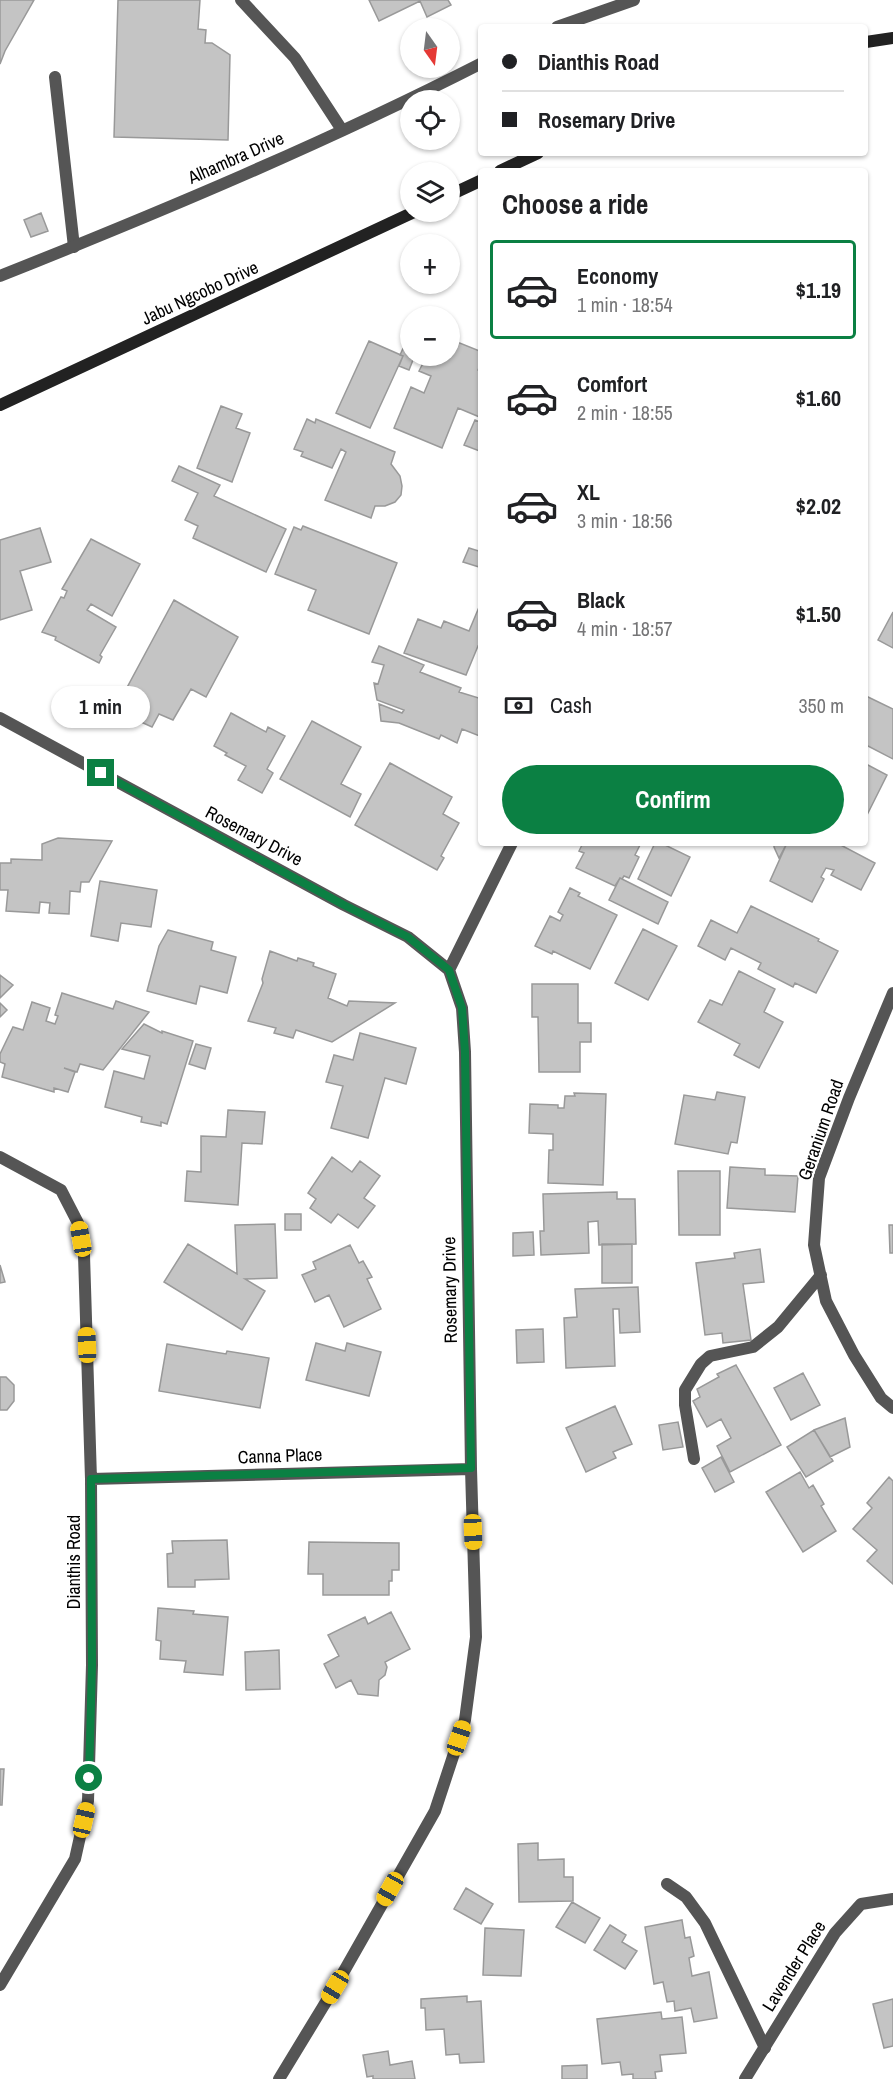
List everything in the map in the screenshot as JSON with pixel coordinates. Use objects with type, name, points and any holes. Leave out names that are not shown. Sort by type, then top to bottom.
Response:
[{"type":"main road","points":[[868,42],[893,38]]},
{"type":"main road","points":[[506,168],[532,156]]},
{"type":"main road","points":[[460,190],[478,182]]},
{"type":"main road","name":"Jabu Ngcobo Drive","points":[[0,405],[400,219]]},
{"type":"street","points":[[241,0],[295,58],[342,130]]},
{"type":"street","points":[[566,24],[634,0]]},
{"type":"street","name":"Alhambra Drive","points":[[0,276],[241,178],[478,65]]},
{"type":"street","points":[[55,78],[74,247]]},
{"type":"street","name":"Rosemary Drive","points":[[0,718],[323,894],[408,937],[449,970],[462,1008],[465,1052],[471,1468],[476,1637],[465,1720],[435,1811],[335,1987],[279,2079]]},
{"type":"street","points":[[449,970],[511,846]]},
{"type":"street","name":"Geranium Road","points":[[893,993],[849,1098],[819,1178],[814,1245],[826,1301],[854,1355],[881,1398],[893,1408]]},
{"type":"street","name":"Dianthis Road","points":[[0,1157],[61,1190],[78,1223],[84,1255],[91,1479],[92,1665],[88,1801],[75,1859],[0,1985]]},
{"type":"street","points":[[694,1459],[685,1405],[685,1390],[701,1364],[710,1356],[753,1347],[778,1327],[821,1275]]},
{"type":"street","name":"Canna Place","points":[[91,1479],[471,1468]]},
{"type":"street","points":[[667,1884],[686,1897],[705,1923],[765,2048]]},
{"type":"street","name":"Lavender Place","points":[[745,2079],[835,1933],[861,1904],[893,1899]]},
{"type":"building","points":[[0,0],[34,0],[0,64]]},
{"type":"building","points":[[118,0],[200,0],[198,29],[206,30],[205,43],[212,43],[230,55],[228,140],[114,137]]},
{"type":"building","points":[[369,0],[448,0],[451,5],[427,17],[420,1],[379,21]]},
{"type":"building","points":[[41,213],[48,231],[31,237],[24,220]]},
{"type":"building","points":[[369,341],[400,355],[400,363],[370,428],[336,413]]},
{"type":"building","points":[[460,343],[478,350],[478,416],[458,408],[442,448],[394,428],[411,387],[424,393],[431,376],[419,371],[422,366],[460,366]]},
{"type":"building","points":[[400,364],[400,366],[411,366],[409,370],[399,366]]},
{"type":"building","points":[[221,406],[242,414],[236,428],[250,433],[232,482],[197,468]]},
{"type":"building","points":[[307,419],[315,423],[316,419],[395,452],[391,464],[400,476],[402,486],[401,495],[395,502],[385,506],[375,506],[371,518],[325,500],[346,452],[341,449],[332,468],[301,456],[303,452],[294,449]]},
{"type":"building","points":[[475,420],[478,421],[478,450],[464,445]]},
{"type":"building","points":[[179,466],[220,485],[214,496],[286,529],[266,572],[193,538],[198,526],[185,520],[198,493],[172,481]]},
{"type":"building","points":[[303,526],[397,563],[369,634],[308,610],[316,590],[275,574],[294,527],[301,530]]},
{"type":"building","points":[[40,528],[51,562],[20,571],[32,610],[0,620],[0,540]]},
{"type":"building","points":[[91,539],[140,564],[112,616],[91,604],[87,610],[116,627],[100,655],[102,657],[99,663],[55,640],[56,637],[42,632],[61,597],[64,598],[67,591],[62,589]]},
{"type":"building","points":[[469,548],[478,551],[478,567],[463,562]]},
{"type":"building","points":[[174,600],[238,637],[206,697],[191,689],[173,720],[159,714],[152,727],[132,718],[140,704],[123,695]]},
{"type":"building","points":[[478,610],[478,646],[466,675],[404,653],[418,619],[441,628],[444,621],[469,631]]},
{"type":"building","points":[[893,612],[893,648],[878,640]]},
{"type":"building","points":[[379,646],[424,665],[420,672],[461,688],[459,692],[478,698],[478,735],[462,729],[457,743],[441,735],[439,739],[399,723],[381,721],[379,704],[402,713],[404,710],[377,700],[374,683],[378,684],[384,665],[372,662]]},
{"type":"building","points":[[868,697],[893,709],[893,759],[868,746]]},
{"type":"building","points":[[231,713],[266,732],[268,727],[285,736],[267,769],[273,773],[262,793],[238,780],[246,766],[225,755],[227,753],[214,746]]},
{"type":"building","points":[[312,721],[361,747],[341,784],[361,794],[350,817],[280,779]]},
{"type":"building","points":[[390,763],[452,797],[443,814],[459,823],[441,856],[444,858],[437,870],[355,825]]},
{"type":"building","points":[[868,765],[887,775],[868,813]]},
{"type":"building","points":[[58,838],[112,841],[89,882],[81,882],[80,892],[70,891],[69,914],[49,913],[50,903],[40,902],[39,913],[6,911],[8,890],[0,890],[0,863],[11,863],[11,859],[42,860],[42,844]]},
{"type":"building","points":[[582,846],[640,846],[635,855],[639,857],[629,878],[624,876],[620,878],[615,886],[576,868],[584,853],[579,851]]},
{"type":"building","points":[[654,846],[667,846],[690,857],[671,896],[638,879]]},
{"type":"building","points":[[785,846],[779,858],[774,847]]},
{"type":"building","points":[[786,846],[843,846],[875,863],[861,890],[831,875],[834,870],[826,868],[821,877],[824,879],[812,902],[770,881]]},
{"type":"building","points":[[620,878],[668,902],[658,924],[609,900]]},
{"type":"building","points":[[100,881],[157,890],[151,927],[121,923],[118,941],[91,936]]},
{"type":"building","points":[[570,888],[580,893],[578,896],[617,915],[590,969],[553,951],[552,954],[535,946],[550,916],[560,921],[563,915],[558,912]]},
{"type":"building","points":[[751,906],[819,939],[818,941],[838,951],[816,993],[795,983],[793,987],[758,969],[761,963],[731,948],[725,960],[698,946],[711,920],[737,933]]},
{"type":"building","points":[[643,929],[677,946],[648,1000],[615,983]]},
{"type":"building","points":[[168,930],[213,942],[211,950],[236,957],[227,993],[200,986],[196,1004],[147,991],[159,946]]},
{"type":"building","points":[[270,951],[297,961],[298,958],[314,963],[313,966],[336,974],[328,998],[347,1006],[349,1001],[395,1003],[332,1042],[296,1030],[293,1038],[274,1033],[276,1028],[248,1021],[263,983],[262,979]]},
{"type":"building","points":[[739,971],[775,989],[764,1012],[783,1022],[759,1068],[734,1055],[740,1044],[698,1022],[710,1000],[722,1005]]},
{"type":"building","points":[[0,975],[13,985],[0,998]]},
{"type":"building","points":[[532,984],[578,984],[578,1023],[591,1023],[591,1042],[580,1042],[580,1072],[539,1072],[538,1017],[532,1017]]},
{"type":"building","points":[[62,993],[113,1009],[116,1001],[149,1012],[103,1070],[80,1064],[77,1072],[64,1068],[75,1072],[68,1092],[54,1088],[54,1092],[2,1077],[5,1064],[0,1062],[0,1054],[13,1027],[23,1030],[32,1002],[50,1008],[46,1021],[55,1024],[58,1016],[55,1015]]},
{"type":"building","points":[[0,1003],[7,1010],[0,1017]]},
{"type":"building","points":[[144,1024],[162,1033],[162,1031],[193,1041],[167,1124],[161,1122],[161,1126],[141,1122],[142,1117],[105,1107],[114,1071],[144,1079],[150,1056],[122,1049]]},
{"type":"building","points":[[360,1033],[416,1048],[406,1084],[385,1078],[368,1138],[331,1128],[343,1086],[326,1082],[334,1055],[353,1060]]},
{"type":"building","points":[[196,1044],[211,1048],[205,1069],[189,1064]]},
{"type":"building","points":[[717,1092],[745,1097],[737,1143],[731,1142],[728,1154],[675,1144],[684,1095],[715,1100]]},
{"type":"building","points":[[574,1093],[606,1094],[603,1185],[548,1183],[549,1150],[553,1150],[553,1134],[529,1133],[530,1104],[558,1105],[558,1108],[564,1108],[565,1096],[575,1096]]},
{"type":"building","points":[[228,1110],[265,1112],[262,1144],[242,1143],[238,1205],[185,1201],[187,1171],[201,1172],[201,1136],[226,1137]]},
{"type":"building","points":[[332,1157],[352,1172],[360,1161],[380,1176],[364,1198],[375,1206],[358,1228],[338,1214],[331,1223],[310,1208],[316,1199],[308,1193]]},
{"type":"building","points":[[730,1167],[765,1169],[765,1175],[798,1176],[795,1212],[727,1208]]},
{"type":"building","points":[[678,1171],[720,1171],[720,1235],[679,1235]]},
{"type":"building","points":[[617,1192],[617,1199],[635,1199],[636,1244],[599,1245],[598,1221],[588,1222],[589,1253],[541,1255],[540,1231],[544,1231],[543,1194]]},
{"type":"building","points":[[285,1214],[301,1214],[301,1230],[285,1230]]},
{"type":"building","points":[[275,1224],[277,1278],[245,1279],[265,1291],[242,1330],[164,1282],[188,1244],[237,1274],[235,1225]]},
{"type":"building","points":[[889,1225],[893,1225],[893,1253],[890,1253]]},
{"type":"building","points":[[533,1232],[534,1255],[513,1256],[513,1233]]},
{"type":"building","points":[[602,1244],[632,1244],[632,1283],[602,1283]]},
{"type":"building","points":[[350,1245],[359,1263],[363,1261],[372,1277],[367,1279],[381,1309],[344,1327],[329,1295],[315,1302],[302,1275],[316,1269],[313,1262]]},
{"type":"building","points":[[760,1249],[764,1282],[743,1284],[751,1340],[723,1343],[722,1333],[705,1335],[696,1263],[735,1258],[734,1253]]},
{"type":"building","points":[[0,1265],[5,1282],[0,1283]]},
{"type":"building","points":[[638,1287],[640,1332],[620,1333],[619,1309],[613,1309],[615,1366],[566,1368],[564,1318],[577,1317],[575,1289]]},
{"type":"building","points":[[543,1329],[544,1362],[517,1363],[516,1330]]},
{"type":"building","points":[[316,1343],[345,1351],[347,1343],[381,1352],[369,1396],[306,1380]]},
{"type":"building","points":[[167,1344],[226,1354],[227,1351],[269,1358],[260,1408],[159,1391]]},
{"type":"building","points":[[736,1365],[781,1445],[730,1472],[717,1446],[731,1438],[721,1419],[707,1427],[693,1401],[700,1397],[697,1389],[719,1377],[717,1374]]},
{"type":"building","points":[[803,1373],[820,1405],[791,1420],[774,1388]]},
{"type":"building","points":[[0,1377],[6,1377],[14,1385],[14,1401],[7,1410],[0,1410]]},
{"type":"building","points":[[615,1406],[632,1444],[613,1452],[616,1458],[586,1472],[566,1428]]},
{"type":"building","points":[[845,1418],[850,1447],[830,1457],[814,1430]]},
{"type":"building","points":[[678,1422],[683,1447],[663,1450],[659,1425]]},
{"type":"building","points":[[814,1430],[833,1461],[806,1477],[787,1447]]},
{"type":"building","points":[[721,1457],[734,1482],[715,1492],[702,1468]]},
{"type":"building","points":[[800,1472],[809,1488],[813,1485],[824,1504],[821,1506],[836,1531],[803,1552],[766,1492]]},
{"type":"building","points":[[889,1477],[893,1481],[893,1584],[867,1561],[877,1550],[853,1529],[872,1508],[867,1503]]},
{"type":"building","points":[[227,1540],[229,1579],[195,1580],[195,1587],[168,1587],[167,1554],[173,1553],[172,1541]]},
{"type":"building","points":[[309,1542],[399,1543],[399,1570],[392,1570],[389,1595],[323,1595],[323,1574],[308,1574]]},
{"type":"building","points":[[158,1608],[228,1617],[223,1675],[184,1672],[186,1661],[160,1659],[161,1641],[156,1640]]},
{"type":"building","points":[[391,1612],[410,1649],[385,1662],[387,1667],[385,1675],[379,1680],[378,1696],[358,1694],[351,1680],[336,1688],[324,1664],[339,1656],[328,1635],[365,1617],[368,1624]]},
{"type":"building","points":[[279,1650],[280,1689],[246,1690],[245,1652]]},
{"type":"building","points":[[0,1769],[4,1769],[2,1805],[0,1805]]},
{"type":"building","points":[[538,1843],[538,1860],[564,1859],[564,1877],[573,1877],[573,1901],[519,1902],[518,1844]]},
{"type":"building","points":[[466,1888],[493,1904],[481,1924],[454,1909]]},
{"type":"building","points":[[572,1902],[600,1918],[585,1943],[556,1927]]},
{"type":"building","points":[[682,1920],[685,1938],[690,1937],[694,1956],[689,1958],[692,1976],[709,1972],[717,2018],[694,2022],[691,2008],[675,2011],[674,2001],[667,2002],[663,1982],[654,1984],[645,1927]]},
{"type":"building","points":[[610,1925],[626,1935],[622,1942],[637,1951],[625,1969],[594,1950]]},
{"type":"building","points":[[485,1928],[524,1930],[521,1976],[483,1975]]},
{"type":"building","points":[[467,1996],[467,2002],[481,2001],[484,2062],[460,2063],[459,2054],[446,2055],[444,2029],[426,2030],[425,2008],[421,2008],[421,1999]]},
{"type":"building","points":[[893,1999],[893,2046],[884,2048],[873,2004]]},
{"type":"building","points":[[661,2012],[662,2019],[682,2017],[686,2053],[660,2055],[662,2071],[655,2072],[656,2079],[633,2079],[633,2074],[622,2075],[620,2062],[602,2064],[597,2019]]},
{"type":"building","points":[[388,2051],[390,2065],[412,2061],[415,2079],[367,2077],[363,2055]]},
{"type":"building","points":[[587,2065],[587,2079],[562,2079],[562,2066]]},
{"type":"route","points":[[89,1778],[92,1665],[91,1479],[471,1468],[465,1052],[462,1008],[449,970],[408,937],[344,905],[101,773]]}]
